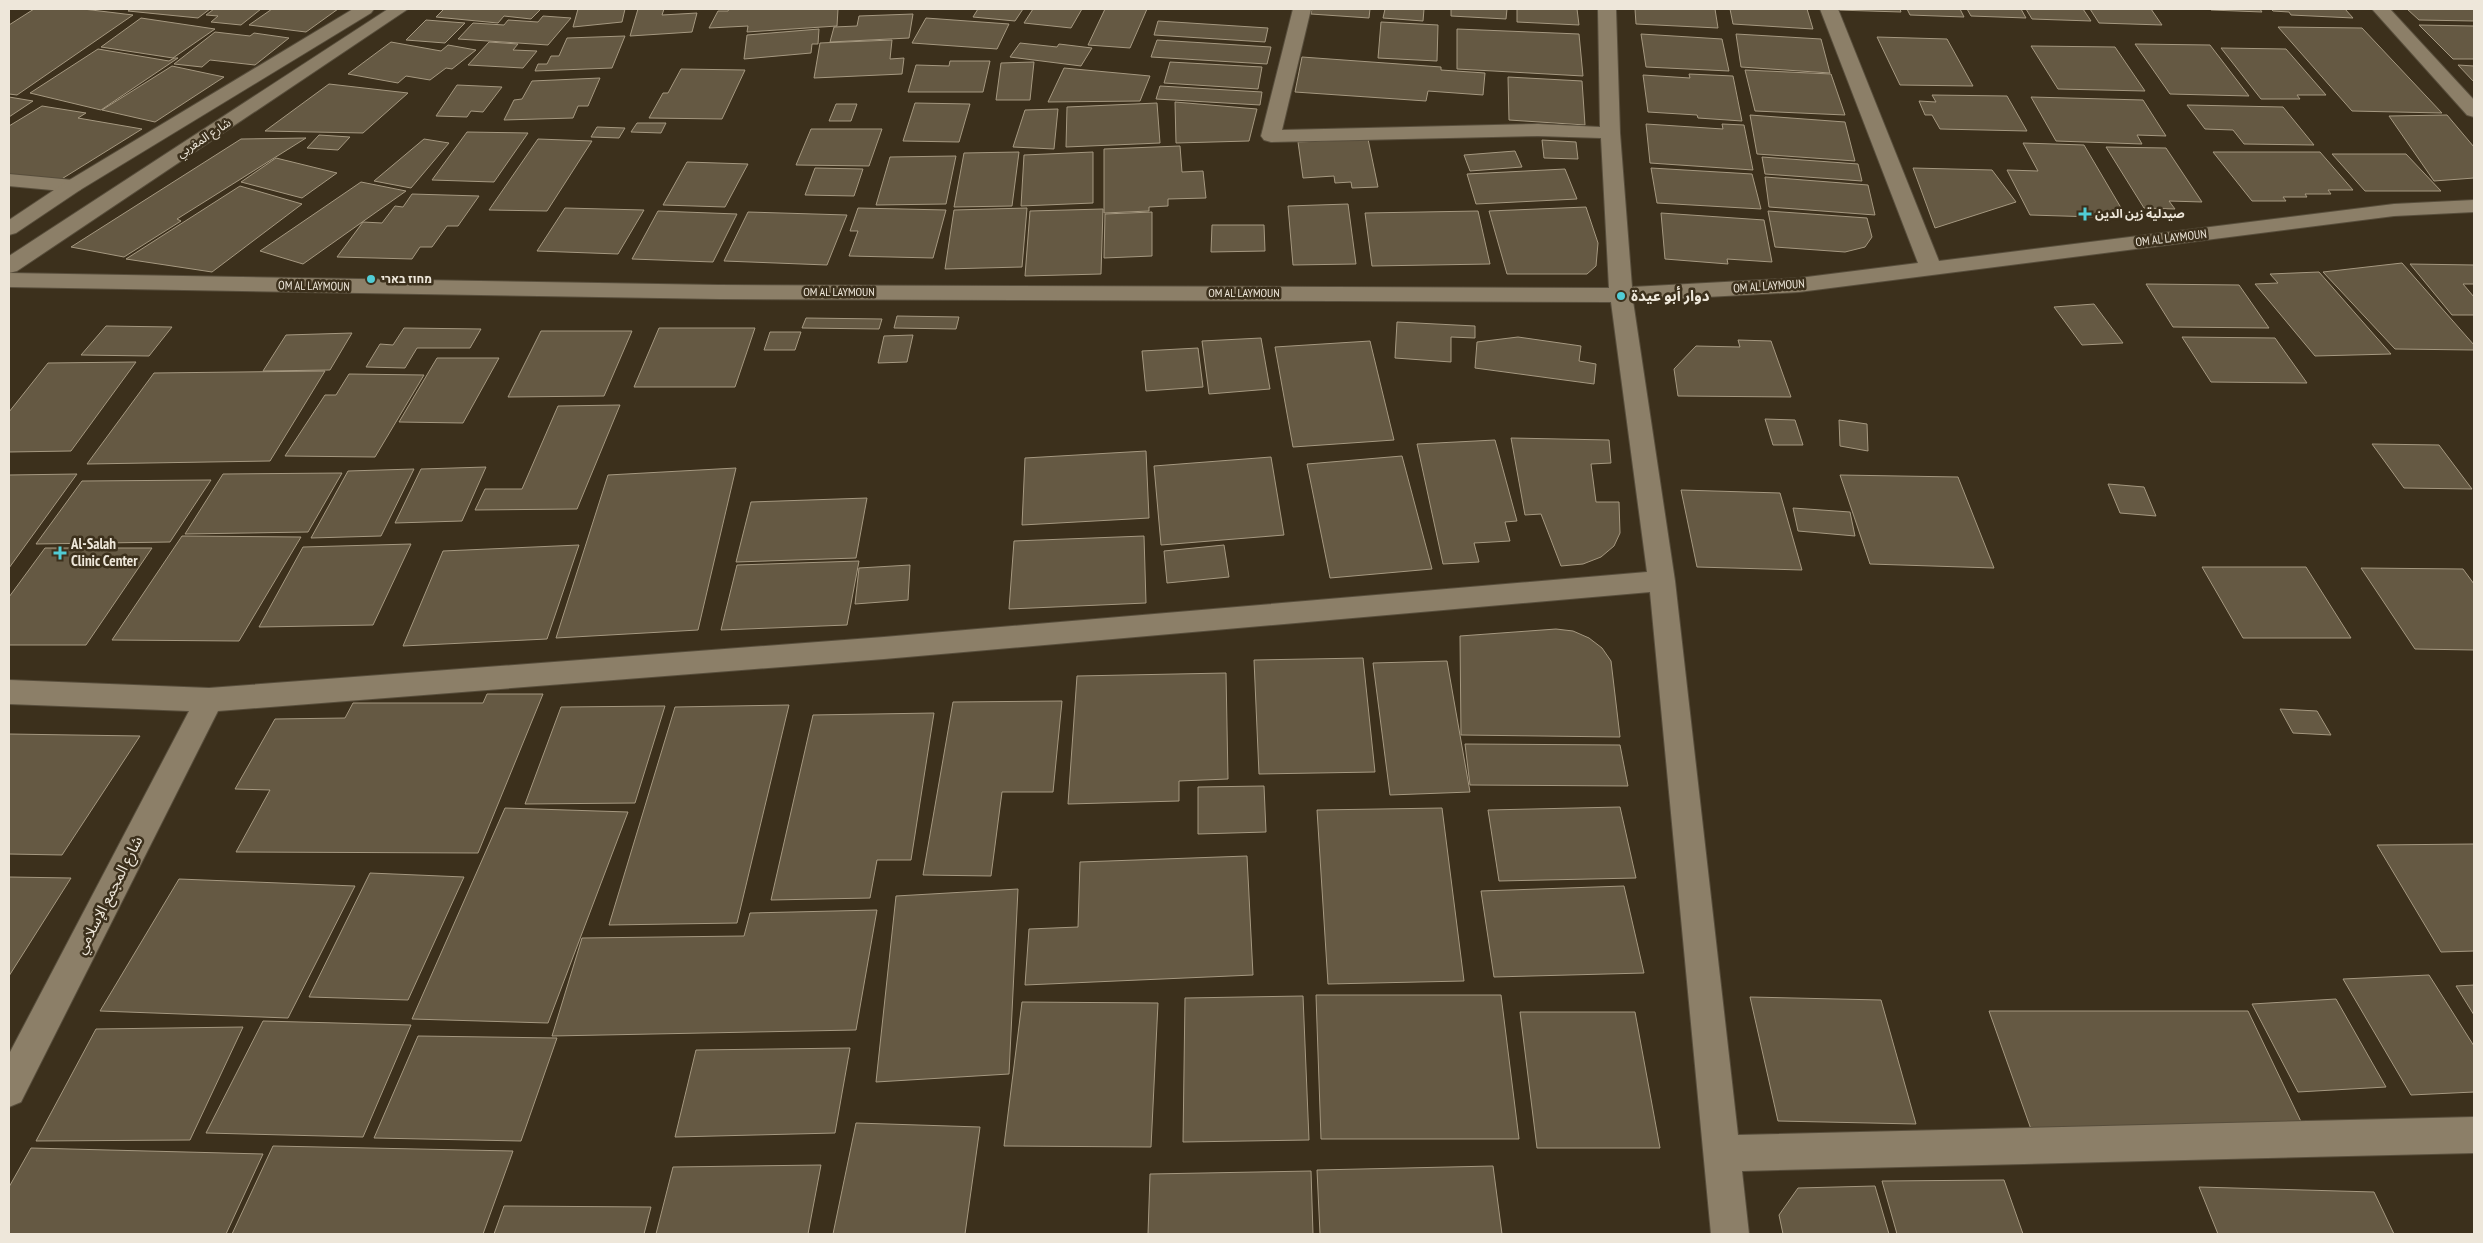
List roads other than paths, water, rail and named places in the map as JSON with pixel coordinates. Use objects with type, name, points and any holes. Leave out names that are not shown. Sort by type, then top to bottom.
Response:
[{"type":"street","name":"شارع المغربي","points":[[9,229],[73,186],[365,9]]},
{"type":"street","name":"شارع المغربي","points":[[9,266],[399,9]]},
{"type":"street","points":[[1302,9],[1271,136],[1538,130],[1610,133]]},
{"type":"street","points":[[1607,9],[1610,133],[1621,295],[1662,581],[1720,1153],[1730,1234]]},
{"type":"street","points":[[1830,9],[1931,268]]},
{"type":"street","points":[[2381,9],[2474,111]]},
{"type":"street","points":[[9,180],[73,186]]},
{"type":"street","name":"OM AL LAYMOUN","points":[[9,280],[729,292],[1621,295],[1799,285],[2394,210],[2474,206]]},
{"type":"street","points":[[9,692],[209,700],[884,648],[1662,581]]},
{"type":"street","name":"شارع المجمع الإسلامي","points":[[9,1090],[209,700]]},
{"type":"street","points":[[1720,1153],[2474,1135]]},
{"type":"place","name":"صيدلية زين الدين","points":[[2085,214]]},
{"type":"place","name":"מחוז בארי","points":[[371,279]]},
{"type":"place","name":"دوار أبو عيدة","points":[[1621,296]]},
{"type":"place","name":"Al-Salah Clinic Center","points":[[60,553]]}]
